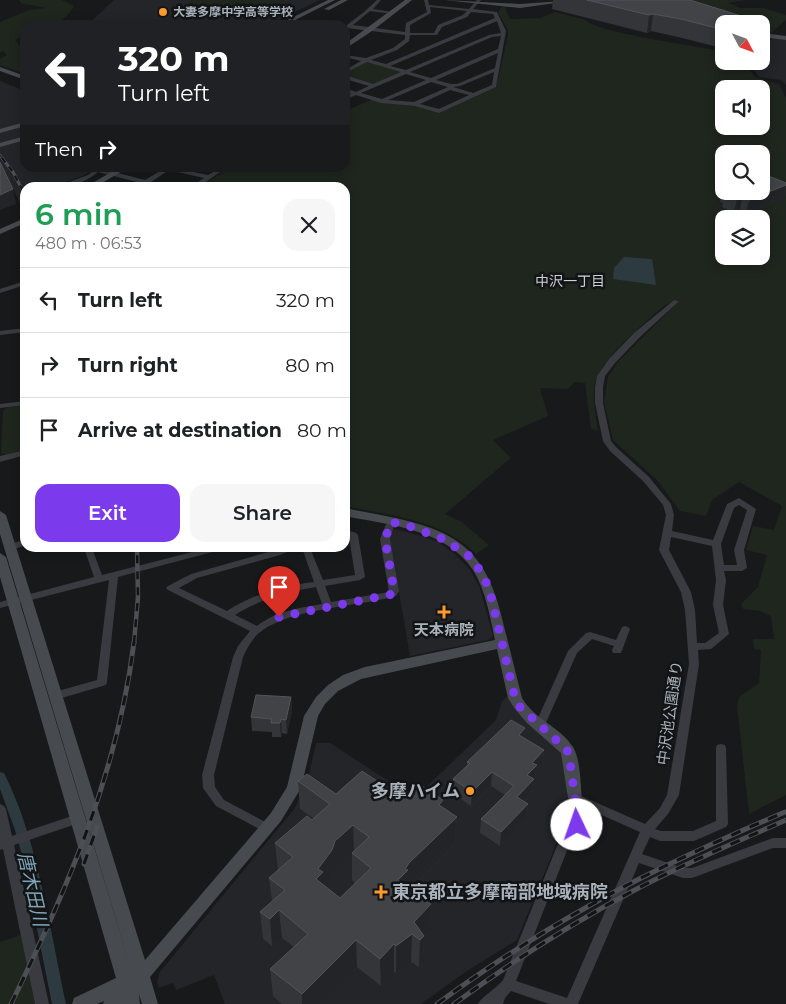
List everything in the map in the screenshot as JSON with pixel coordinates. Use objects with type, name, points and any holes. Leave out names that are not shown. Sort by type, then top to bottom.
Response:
[{"type":"street","points":[[290,20],[332,0]]},
{"type":"street","points":[[304,20],[345,0]]},
{"type":"street","points":[[350,25],[370,10],[379,0]]},
{"type":"street","points":[[350,44],[409,0]]},
{"type":"street","points":[[350,69],[366,60],[395,49],[407,40],[408,24],[422,18],[429,12],[426,0]]},
{"type":"street","points":[[446,0],[523,6],[574,0]]},
{"type":"street","points":[[350,27],[408,34],[437,33],[437,29],[440,26],[465,16],[478,2]]},
{"type":"street","points":[[350,92],[381,101],[415,104],[439,110],[494,86],[503,34],[494,13],[428,6]]},
{"type":"street","points":[[370,10],[392,13]]},
{"type":"street","points":[[386,66],[498,19]]},
{"type":"street","points":[[350,96],[493,35],[503,34]]},
{"type":"street","points":[[770,36],[786,38]]},
{"type":"street","points":[[439,43],[461,49]]},
{"type":"street","points":[[381,101],[501,50]]},
{"type":"street","points":[[350,57],[408,72],[451,86],[497,69]]},
{"type":"street","points":[[0,69],[20,76]]},
{"type":"street","points":[[350,79],[374,86]]},
{"type":"street","points":[[415,104],[450,88],[474,95]]},
{"type":"street","points":[[0,131],[20,125]]},
{"type":"street","points":[[0,145],[20,139]]},
{"type":"street","points":[[73,182],[90,176],[95,172]]},
{"type":"street","points":[[107,172],[146,182],[162,172]]},
{"type":"street","points":[[98,182],[116,172]]},
{"type":"street","points":[[186,172],[208,177]]},
{"type":"street","points":[[201,182],[216,172]]},
{"type":"street","points":[[0,232],[20,224]]},
{"type":"street","points":[[0,291],[20,284]]},
{"type":"street","name":"中沢池公園通り","points":[[571,1004],[647,830],[664,812],[673,795],[694,664],[686,592],[664,550],[670,515],[667,504],[646,479],[613,449],[607,441],[599,403],[601,376],[612,361],[675,302]]},
{"type":"street","points":[[0,333],[20,331]]},
{"type":"street","points":[[0,406],[20,404]]},
{"type":"street","points":[[0,459],[20,453]]},
{"type":"street","points":[[693,646],[707,647],[724,634],[718,605],[721,580],[719,568],[716,544],[730,506],[739,501],[752,509],[739,550],[742,568],[719,568]]},
{"type":"street","points":[[350,513],[429,532],[469,556],[479,569],[489,588],[515,698],[519,706],[567,750],[569,755],[577,825],[563,846],[501,994],[485,1004]]},
{"type":"street","points":[[0,515],[4,552],[13,602],[78,819],[132,989],[150,1004]]},
{"type":"street","points":[[267,828],[220,803],[209,788],[208,775],[238,657],[247,640],[257,630],[287,614],[393,594],[394,590],[385,539],[391,522]]},
{"type":"street","points":[[667,533],[716,544]]},
{"type":"street","points":[[228,615],[239,606],[263,596],[360,577],[353,536],[350,534]]},
{"type":"street","points":[[4,552],[20,544]]},
{"type":"street","points":[[89,552],[99,579]]},
{"type":"street","points":[[13,602],[202,552]]},
{"type":"street","points":[[257,630],[171,588],[194,576],[279,552]]},
{"type":"street","points":[[308,552],[328,606]]},
{"type":"street","points":[[55,696],[102,682],[114,575]]},
{"type":"street","points":[[13,602],[55,696],[132,989]]},
{"type":"street","points":[[540,725],[573,651],[590,635],[618,647],[625,629]]},
{"type":"street","points":[[111,1004],[132,989],[276,817],[294,788],[302,762],[311,716],[316,707],[334,686],[365,672],[502,643]]},
{"type":"street","points":[[575,798],[660,836],[680,834],[694,836],[722,824],[721,748]]},
{"type":"street","points":[[0,809],[42,1004]]},
{"type":"street","points":[[7,842],[78,819]]},
{"type":"street","points":[[636,857],[683,873],[692,873],[773,843],[786,844]]},
{"type":"street","points":[[80,1004],[132,989]]},
{"type":"street","points":[[501,994],[566,1004]]},
{"type":"shaded area","points":[[19,0],[62,0],[74,6],[62,20],[20,20],[20,38],[15,40],[20,46],[20,72],[0,65],[0,59],[7,55],[3,51],[0,52],[0,22],[29,10],[46,8],[21,3]]},
{"type":"shaded area","points":[[114,0],[320,0],[278,20],[92,20]]},
{"type":"shaded area","points":[[286,0],[251,16],[194,12],[189,1]]},
{"type":"shaded area","points":[[599,0],[745,0],[728,3],[741,8],[764,8],[786,15],[786,20],[770,34],[770,15],[715,15],[715,21]]},
{"type":"shaded area","points":[[502,7],[505,7],[510,19],[540,18],[555,12],[586,20],[608,30],[715,50],[715,70],[750,70],[755,77],[765,80],[715,80],[715,135],[770,135],[770,81],[779,84],[786,98],[786,795],[749,814],[737,706],[739,697],[759,683],[761,650],[754,649],[753,639],[774,639],[771,616],[760,611],[743,609],[741,604],[758,587],[767,555],[746,550],[753,526],[774,530],[782,506],[739,482],[712,500],[706,516],[680,511],[657,480],[613,440],[604,402],[608,377],[617,363],[674,306],[666,304],[635,331],[613,354],[597,377],[594,388],[594,404],[598,431],[591,429],[585,383],[575,382],[568,389],[540,388],[548,416],[493,440],[511,458],[445,514],[462,522],[489,545],[476,554],[448,533],[432,526],[397,516],[350,507],[350,182],[207,182],[223,172],[350,172],[350,109],[371,100],[413,105],[440,112],[496,87],[508,30],[498,12]]},
{"type":"shaded area","points":[[774,38],[786,40],[786,85],[781,80],[759,77],[754,70],[770,70],[770,40]]},
{"type":"shaded area","points":[[369,61],[404,72],[374,85],[350,78],[350,70]]},
{"type":"shaded area","points":[[0,81],[20,89],[20,172],[89,172],[65,182],[20,182],[20,203],[7,175],[0,165]]},
{"type":"shaded area","points":[[624,257],[652,259],[656,285],[613,279],[614,268]]},
{"type":"shaded area","points":[[20,406],[20,451],[6,455],[1,453],[3,411],[8,407]]},
{"type":"shaded area","name":"天本病院","points":[[395,529],[438,542],[456,555],[470,570],[480,588],[493,636],[488,640],[410,656],[390,540],[391,530]]},
{"type":"shaded area","name":"東京都立多摩南部地域病院","points":[[509,695],[556,745],[564,757],[570,818],[556,845],[517,940],[467,971],[421,1004],[225,1004],[214,975],[176,990],[173,983],[159,988],[157,982],[159,973],[295,808],[309,774],[316,743],[330,743],[410,795],[419,794],[496,720],[502,701]]},
{"type":"shaded area","points":[[21,935],[35,1004],[0,1004],[0,942]]},
{"type":"building","points":[[587,0],[690,0],[738,15],[715,15],[715,28],[681,19],[649,15]]},
{"type":"building","points":[[0,162],[13,189],[0,195]]},
{"type":"building","points":[[770,177],[786,183],[786,185],[770,191]]},
{"type":"building","points":[[256,695],[291,697],[286,720],[281,719],[280,723],[271,723],[272,719],[251,717]]},
{"type":"building","name":"多摩ハイム","points":[[511,720],[525,728],[519,735],[544,750],[532,763],[537,765],[527,775],[534,779],[517,797],[528,804],[501,832],[481,819],[514,786],[492,772],[472,792],[453,779],[470,763],[467,762]]},
{"type":"building","name":"東京都立多摩南部地域病院","points":[[362,771],[404,799],[419,784],[443,800],[439,805],[457,817],[409,863],[405,869],[408,870],[398,880],[431,904],[414,922],[424,936],[420,940],[412,934],[396,946],[394,944],[380,959],[356,940],[302,994],[270,969],[308,934],[279,910],[270,919],[260,912],[285,890],[269,878],[293,857],[275,843],[307,816],[312,820],[330,804],[298,781],[307,774],[336,794]],"holes":[[[353,825],[369,837],[352,853],[371,868],[340,898],[316,879],[323,872],[318,869],[332,850],[335,841]]]},
{"type":"waterway","name":"唐木田川","points":[[0,776],[29,859],[59,1004]]},
{"type":"railway","points":[[0,155],[3,159]]},
{"type":"railway","points":[[2,158],[13,172],[20,185]]},
{"type":"railway","points":[[134,643],[138,597],[137,552]]},
{"type":"railway","points":[[11,1004],[52,917],[88,828],[116,737],[134,642]]},
{"type":"railway","points":[[437,1004],[529,941],[611,894],[684,857],[785,812]]},
{"type":"railway","points":[[454,1004],[540,945],[608,905],[688,863],[786,820]]},
{"type":"railway","points":[[84,864],[97,827]]},
{"type":"place","name":"大妻多摩中学高等学校","points":[[163,12]]},
{"type":"place","name":"天本病院","points":[[444,612]]},
{"type":"place","name":"多摩ハイム","points":[[470,791]]},
{"type":"place","name":"東京都立多摩南部地域病院","points":[[381,892]]},
{"type":"district","name":"中沢一丁目","points":[[570,281]]},
{"type":"route","points":[[279,617],[393,594],[394,590],[385,539],[391,522],[429,532],[454,545],[469,556],[484,577],[489,588],[515,698],[519,706],[567,750],[575,798],[577,825]]}]
